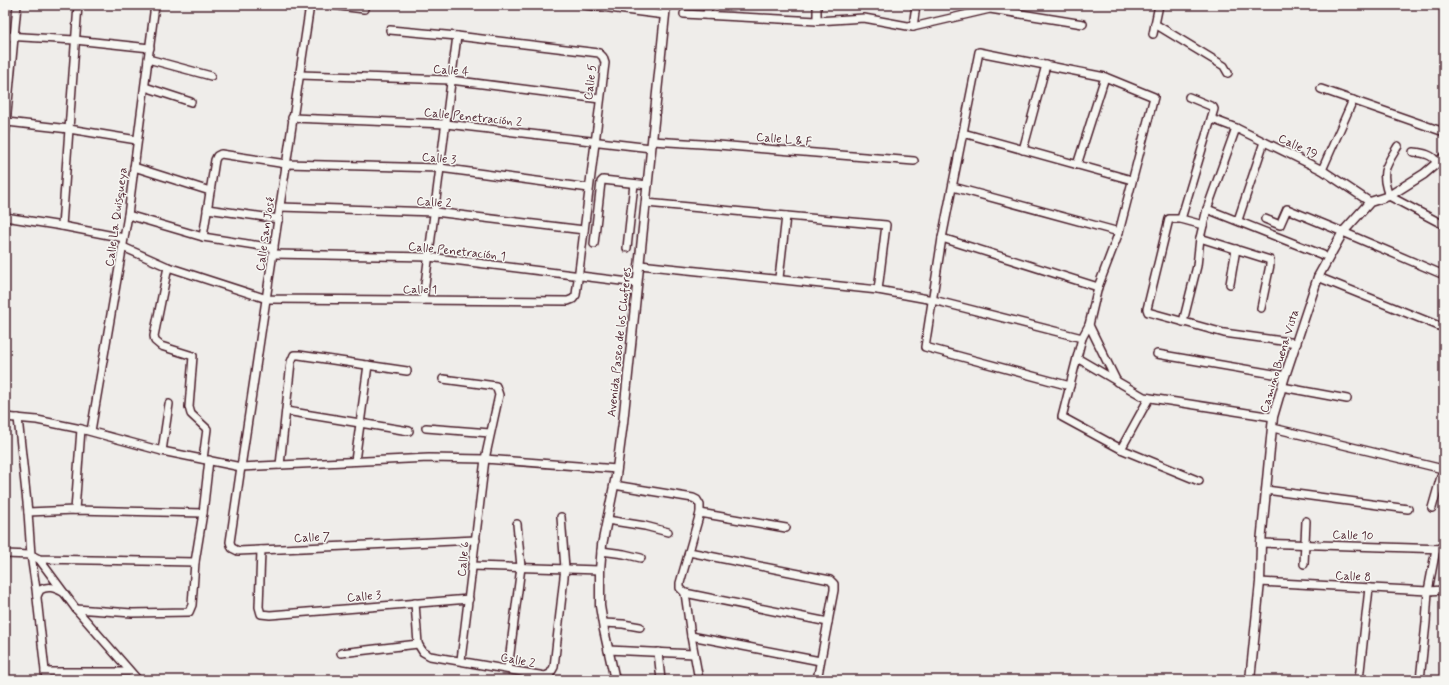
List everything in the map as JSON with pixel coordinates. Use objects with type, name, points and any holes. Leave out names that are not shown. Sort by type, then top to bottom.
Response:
[{"type":"street","points":[[5,136],[17,5]]},
{"type":"street","points":[[62,226],[78,5]]},
{"type":"street","name":"Calle La Quisqueya","points":[[91,431],[128,215],[155,5]]},
{"type":"street","points":[[300,5],[310,6]]},
{"type":"street","points":[[331,5],[364,9]]},
{"type":"street","points":[[585,5],[634,8],[665,15]]},
{"type":"street","name":"Avenida Paseo de los Choferes","points":[[615,680],[600,606],[601,551],[614,485],[623,424],[666,5]]},
{"type":"street","points":[[707,15],[708,5]]},
{"type":"street","points":[[816,21],[818,5]]},
{"type":"street","points":[[913,27],[916,5]]},
{"type":"street","points":[[1153,34],[1160,5]]},
{"type":"street","name":"Calle San José","points":[[241,467],[279,219],[292,118],[310,6]]},
{"type":"street","points":[[684,14],[816,21],[864,18],[913,27],[990,7],[1083,24]]},
{"type":"street","points":[[1155,24],[1224,66],[1228,73]]},
{"type":"street","name":"Calle 5","points":[[390,30],[457,36],[599,53],[603,57],[604,63],[595,143],[576,295],[574,299]]},
{"type":"street","points":[[5,36],[75,40],[150,48]]},
{"type":"street","points":[[423,300],[457,36]]},
{"type":"street","points":[[1070,386],[926,347],[942,238],[979,52],[1105,77],[1154,97],[1119,232],[1098,287],[1089,325],[1082,338],[1070,386],[1062,417],[1121,449],[1199,482]]},
{"type":"street","points":[[148,59],[211,76]]},
{"type":"street","points":[[1023,150],[1046,65]]},
{"type":"street","name":"Calle 4","points":[[300,75],[451,80],[600,99]]},
{"type":"street","points":[[1077,165],[1105,77]]},
{"type":"street","points":[[145,87],[191,102]]},
{"type":"street","points":[[1321,89],[1444,132]]},
{"type":"street","points":[[1181,219],[1184,203],[1214,109],[1213,107],[1189,97]]},
{"type":"street","points":[[1322,170],[1353,100]]},
{"type":"street","name":"Calle Penetración 2","points":[[292,118],[446,124],[595,143],[651,145]]},
{"type":"street","name":"Calle 19","points":[[1212,119],[1236,128],[1322,170],[1370,202]]},
{"type":"street","points":[[6,122],[69,129],[137,140]]},
{"type":"street","points":[[1183,322],[1197,266],[1200,238],[1207,209],[1236,128]]},
{"type":"street","points":[[964,133],[1132,180]]},
{"type":"street","points":[[1238,220],[1264,142]]},
{"type":"street","name":"Calle L & F","points":[[651,145],[718,145],[914,161]]},
{"type":"street","points":[[1398,146],[1387,163],[1384,175],[1384,183],[1388,196],[1444,224]]},
{"type":"street","points":[[1413,152],[1435,158],[1437,163]]},
{"type":"street","name":"Calle 3","points":[[210,191],[215,160],[217,156],[221,154],[286,164],[440,168],[589,188]]},
{"type":"street","name":"Camino Buena Vista","points":[[1250,680],[1260,582],[1261,543],[1273,417],[1318,277],[1343,232],[1370,202],[1388,196],[1444,157]]},
{"type":"street","points":[[134,167],[210,191],[203,237]]},
{"type":"street","points":[[594,244],[601,182],[605,180],[648,185]]},
{"type":"street","points":[[627,248],[634,184]]},
{"type":"street","points":[[953,187],[1119,232]]},
{"type":"street","points":[[646,203],[886,225],[878,290]]},
{"type":"street","name":"Calle 2","points":[[280,207],[435,212],[584,230]]},
{"type":"street","points":[[1207,209],[1238,220],[1323,255]]},
{"type":"street","points":[[1265,219],[1280,225],[1287,209],[1444,275]]},
{"type":"street","points":[[207,210],[279,219]]},
{"type":"street","name":"Calle Penetración 1","points":[[128,215],[203,237],[274,251],[429,257],[637,283]]},
{"type":"street","points":[[779,278],[786,216]]},
{"type":"street","points":[[5,217],[124,238]]},
{"type":"street","points":[[1203,225],[1172,218],[1167,222],[1147,309],[1148,312],[1224,333],[1297,344]]},
{"type":"street","points":[[942,238],[1098,287]]},
{"type":"street","points":[[1200,238],[1270,260],[1261,308]]},
{"type":"street","name":"Calle 1","points":[[123,247],[168,267],[266,299],[568,301],[574,299]]},
{"type":"street","points":[[1230,284],[1236,249]]},
{"type":"street","points":[[640,265],[779,278],[878,290],[933,300],[1082,338]]},
{"type":"street","points":[[76,609],[132,613],[189,612],[192,605],[195,562],[203,513],[207,429],[191,414],[189,407],[193,356],[161,346],[155,342],[154,336],[168,267]]},
{"type":"street","points":[[1318,277],[1444,328]]},
{"type":"street","points":[[1089,325],[1117,382]]},
{"type":"street","points":[[1157,354],[1285,376]]},
{"type":"street","points":[[280,466],[291,362],[294,356],[299,355],[407,370]]},
{"type":"street","points":[[1077,358],[1144,397],[1273,417]]},
{"type":"street","points":[[355,461],[368,365]]},
{"type":"street","name":"Calle 6","points":[[444,379],[496,386],[498,395],[485,459],[461,660]]},
{"type":"street","points":[[1282,386],[1347,399]]},
{"type":"street","points":[[1121,449],[1150,398]]},
{"type":"street","points":[[162,450],[169,404]]},
{"type":"street","points":[[286,411],[409,431]]},
{"type":"street","points":[[5,417],[37,420],[91,431],[162,450],[241,467],[429,458],[485,459],[616,469]]},
{"type":"street","points":[[18,418],[31,555],[46,680]]},
{"type":"street","points":[[426,428],[490,433]]},
{"type":"street","points":[[1273,428],[1444,466],[1432,508]]},
{"type":"street","points":[[75,510],[80,459],[81,429]]},
{"type":"street","name":"Calle 7","points":[[241,467],[230,542],[232,548],[238,551],[476,540]]},
{"type":"street","points":[[614,485],[697,500],[700,505],[700,513],[680,582],[680,588],[685,593],[828,622]]},
{"type":"street","points":[[1266,490],[1408,509]]},
{"type":"street","points":[[28,512],[75,510],[203,513]]},
{"type":"street","points":[[700,513],[786,528]]},
{"type":"street","name":"Calle 2","points":[[418,644],[423,652],[430,656],[461,660],[545,676],[550,674],[554,667],[565,568],[561,517]]},
{"type":"street","points":[[607,520],[644,526],[668,532]]},
{"type":"street","points":[[1304,564],[1306,521]]},
{"type":"street","points":[[508,669],[521,567],[517,524]]},
{"type":"street","name":"Calle 10","points":[[1261,543],[1444,549]]},
{"type":"street","points":[[1420,680],[1428,591],[1436,549]]},
{"type":"street","name":"Calle 3","points":[[261,550],[261,614],[270,615],[469,599]]},
{"type":"street","points":[[601,551],[642,558]]},
{"type":"street","points":[[689,552],[830,580],[834,584],[834,590],[820,661],[818,680]]},
{"type":"street","points":[[5,554],[31,555],[39,559],[195,562]]},
{"type":"street","points":[[39,559],[76,609],[138,680]]},
{"type":"street","points":[[472,566],[600,570]]},
{"type":"street","name":"Calle 8","points":[[1260,582],[1428,591],[1444,590]]},
{"type":"street","points":[[37,596],[40,590],[45,588],[53,588],[64,592]]},
{"type":"street","points":[[1359,680],[1369,588]]},
{"type":"street","points":[[685,593],[694,654],[700,680]]},
{"type":"street","points":[[341,653],[418,644],[415,603]]},
{"type":"street","points":[[603,623],[640,627]]},
{"type":"street","points":[[691,636],[820,661]]},
{"type":"street","points":[[608,650],[694,654]]},
{"type":"street","points":[[658,652],[661,680]]},
{"type":"street","points":[[46,672],[130,672]]},
{"type":"waterway","points":[[327,680],[330,677],[356,675],[364,680]]}]
